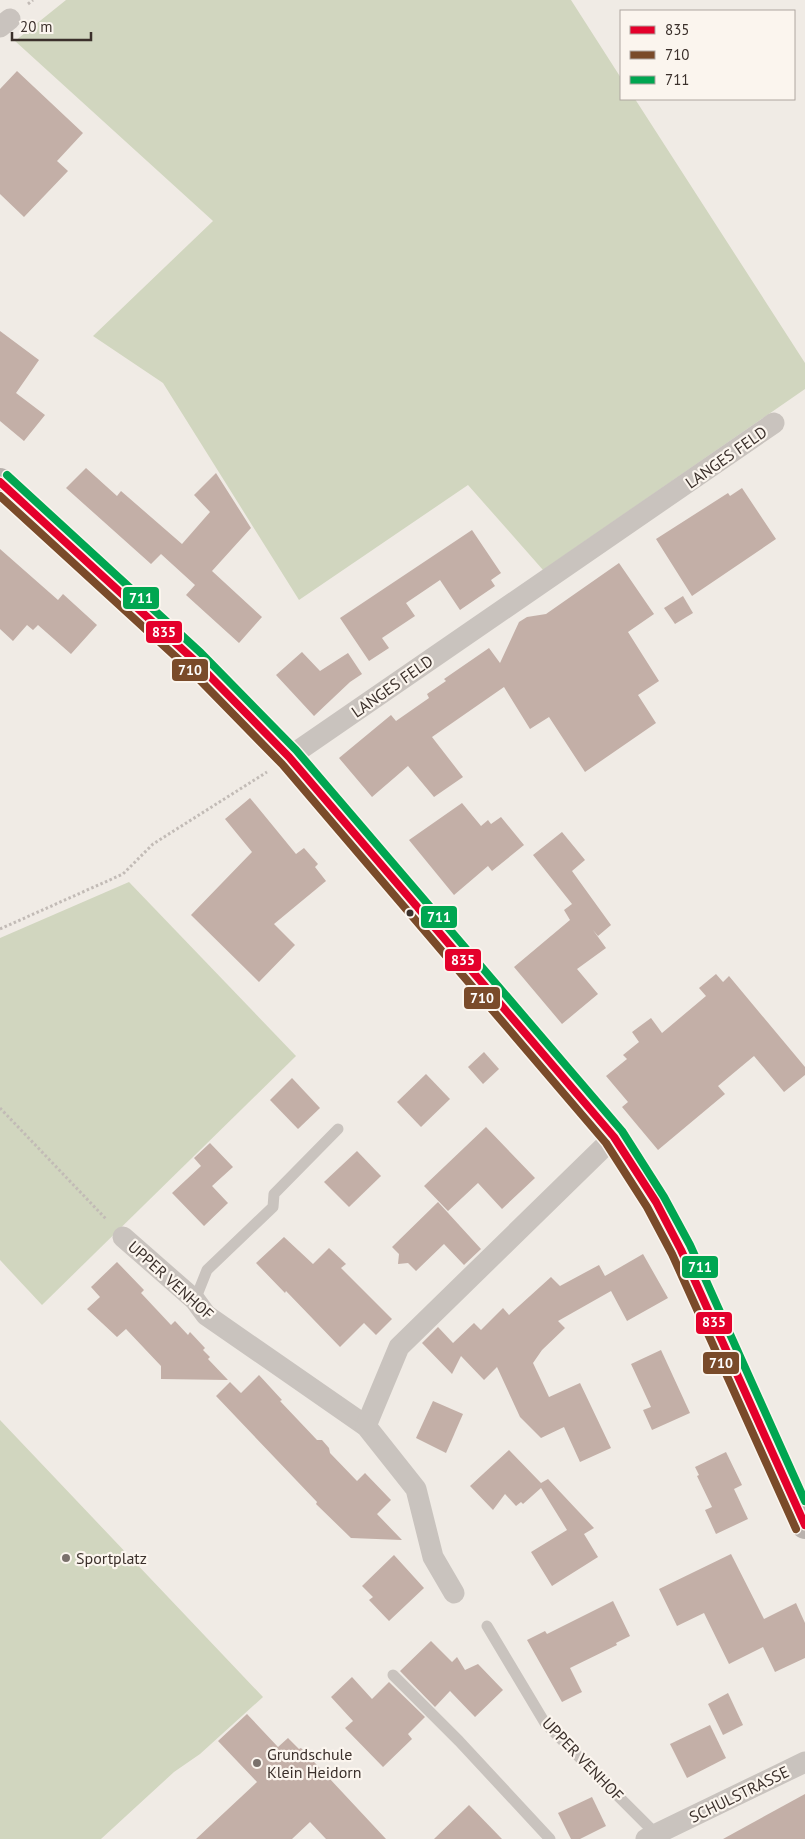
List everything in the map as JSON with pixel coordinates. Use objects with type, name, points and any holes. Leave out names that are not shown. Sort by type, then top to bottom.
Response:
[{"type":"main road","points":[[0,482],[194,660],[289,757],[614,1137],[656,1202],[681,1250],[805,1525]]},
{"type":"street","name":"LANGES FELD","points":[[289,757],[774,423]]},
{"type":"street","points":[[366,1426],[400,1347],[614,1137]]},
{"type":"street","name":"UPPER VENHOF","points":[[123,1237],[195,1300],[206,1315],[366,1426],[416,1489],[433,1557],[454,1593]]},
{"type":"street","name":"SCHULSTRASSE","points":[[651,1837],[805,1762]]},
{"type":"lane","points":[[195,1300],[207,1270],[273,1207],[274,1194],[338,1129]]},
{"type":"lane","name":"UPPER VENHOF","points":[[487,1626],[545,1723],[651,1837]]},
{"type":"lane","points":[[393,1675],[550,1839]]},
{"type":"path","points":[[0,929],[123,874],[154,844],[289,757]]},
{"type":"path","name":"UPPER VENHOF","points":[[0,1108],[123,1237]]},
{"type":"green space","points":[[66,0],[571,0],[620,76],[620,100],[636,100],[805,363],[805,389],[543,570],[468,485],[299,600],[163,383],[93,336],[213,221],[15,41]]},
{"type":"green space","points":[[129,882],[296,1056],[42,1305],[0,1260],[0,938]]},
{"type":"green space","name":"Sportplatz","points":[[0,1420],[263,1697],[200,1754],[174,1772],[101,1839],[0,1839]]},
{"type":"building","points":[[17,71],[83,133],[57,161],[68,171],[24,217],[0,194],[0,89]]},
{"type":"building","points":[[0,331],[39,360],[16,393],[45,415],[24,441],[0,421]]},
{"type":"building","points":[[86,468],[117,496],[121,491],[182,544],[210,512],[194,495],[216,473],[251,528],[212,571],[262,617],[239,643],[186,595],[195,585],[161,554],[151,564],[66,488]]},
{"type":"building","points":[[742,488],[776,539],[692,596],[656,539],[728,493],[730,496]]},
{"type":"building","points":[[472,530],[501,573],[491,580],[495,586],[460,610],[440,580],[406,603],[415,616],[382,638],[389,648],[369,661],[340,618]]},
{"type":"building","points":[[0,549],[58,600],[63,594],[97,625],[71,654],[38,625],[33,630],[27,625],[13,641],[0,629]]},
{"type":"building","points":[[619,563],[654,614],[628,632],[659,681],[638,695],[656,723],[585,772],[549,717],[530,729],[504,687],[432,737],[463,777],[434,797],[408,766],[372,797],[339,758],[391,715],[396,721],[429,698],[427,694],[446,681],[444,679],[489,648],[500,663],[519,622],[527,617],[546,614]]},
{"type":"building","points":[[683,596],[693,613],[675,624],[664,608]]},
{"type":"building","points":[[302,652],[320,671],[348,653],[362,674],[350,682],[314,716],[276,675]]},
{"type":"building","points":[[250,798],[296,854],[304,848],[318,864],[315,867],[326,881],[274,924],[295,945],[259,982],[191,915],[252,852],[225,819]]},
{"type":"building","points":[[462,803],[481,826],[488,820],[491,824],[501,817],[524,845],[492,871],[488,866],[454,895],[409,840]]},
{"type":"building","points":[[562,832],[585,860],[572,871],[611,925],[598,936],[593,930],[606,948],[577,969],[598,994],[562,1024],[514,967],[570,920],[564,910],[572,904],[533,855]]},
{"type":"building","points":[[716,974],[723,982],[729,976],[805,1067],[805,1075],[784,1092],[754,1056],[718,1086],[725,1094],[658,1150],[622,1107],[628,1102],[606,1076],[627,1059],[623,1055],[639,1042],[632,1032],[651,1018],[662,1033],[706,996],[699,988]]},
{"type":"building","points":[[484,1052],[499,1069],[483,1084],[468,1067]]},
{"type":"building","points":[[426,1074],[450,1099],[421,1127],[397,1102]]},
{"type":"building","points":[[292,1078],[320,1108],[298,1129],[270,1100]]},
{"type":"building","points":[[486,1127],[535,1178],[502,1209],[478,1183],[448,1211],[424,1186]]},
{"type":"building","points":[[210,1143],[233,1167],[212,1186],[228,1203],[204,1226],[172,1193],[201,1166],[194,1158]]},
{"type":"building","points":[[357,1151],[381,1176],[349,1207],[324,1182]]},
{"type":"building","points":[[438,1202],[481,1249],[464,1265],[444,1244],[416,1271],[408,1263],[398,1264],[399,1254],[392,1247]]},
{"type":"building","points":[[284,1237],[313,1264],[329,1248],[346,1264],[341,1268],[392,1319],[376,1335],[364,1323],[340,1347],[256,1263]]},
{"type":"building","points":[[643,1254],[668,1298],[627,1321],[611,1291],[558,1321],[565,1328],[542,1350],[533,1363],[549,1397],[580,1383],[611,1448],[580,1462],[564,1427],[541,1438],[520,1417],[497,1367],[484,1380],[461,1356],[452,1374],[422,1343],[438,1327],[453,1343],[474,1323],[481,1330],[503,1308],[509,1315],[551,1277],[560,1286],[599,1265],[605,1276]]},
{"type":"building","points":[[117,1262],[144,1290],[141,1293],[171,1325],[175,1321],[188,1335],[190,1332],[205,1348],[203,1350],[210,1357],[208,1359],[228,1380],[161,1379],[161,1366],[126,1329],[117,1337],[87,1309],[100,1297],[91,1287]]},
{"type":"building","points":[[661,1350],[690,1413],[652,1430],[643,1410],[651,1407],[631,1364]]},
{"type":"building","points":[[259,1375],[282,1400],[280,1401],[317,1440],[322,1440],[329,1448],[330,1453],[357,1481],[365,1473],[391,1500],[377,1514],[402,1540],[351,1538],[316,1504],[317,1502],[216,1396],[230,1382],[241,1393]]},
{"type":"building","points":[[433,1401],[463,1414],[446,1453],[416,1438]]},
{"type":"building","points":[[509,1450],[541,1483],[548,1479],[594,1528],[584,1534],[598,1557],[552,1586],[531,1552],[567,1530],[541,1488],[523,1504],[521,1502],[516,1506],[505,1494],[493,1510],[470,1486]]},
{"type":"building","points":[[726,1452],[742,1485],[734,1489],[748,1519],[716,1534],[705,1510],[712,1507],[697,1476],[699,1475],[695,1467]]},
{"type":"building","points":[[731,1554],[764,1619],[796,1603],[805,1623],[805,1658],[775,1672],[763,1647],[729,1664],[704,1613],[677,1626],[659,1589]]},
{"type":"building","points":[[394,1555],[424,1588],[389,1621],[369,1600],[373,1597],[362,1586]]},
{"type":"building","points":[[613,1601],[630,1636],[616,1643],[617,1645],[570,1668],[582,1692],[562,1702],[527,1640],[545,1631],[547,1634]]},
{"type":"building","points":[[431,1641],[452,1662],[457,1657],[465,1670],[478,1664],[503,1690],[475,1717],[450,1691],[435,1707],[400,1671]]},
{"type":"building","points":[[352,1677],[372,1699],[389,1682],[425,1717],[408,1734],[412,1739],[383,1767],[345,1728],[353,1721],[331,1697]]},
{"type":"building","points":[[728,1693],[743,1725],[723,1735],[708,1704]]},
{"type":"building","points":[[247,1714],[278,1747],[288,1738],[299,1749],[301,1748],[386,1839],[326,1839],[310,1822],[292,1839],[196,1839],[257,1782],[218,1741]]},
{"type":"building","points":[[710,1725],[726,1758],[687,1778],[670,1744]]},
{"type":"building","points":[[805,1794],[805,1839],[723,1839]]},
{"type":"building","points":[[592,1797],[606,1826],[580,1839],[571,1839],[558,1813]]},
{"type":"building","points":[[469,1805],[502,1839],[434,1839]]},
{"type":"transit line","name":"711","points":[[7,475],[201,653],[296,750],[622,1131],[664,1197],[690,1245],[805,1501]]},
{"type":"transit line","name":"835","points":[[0,482],[194,660],[289,757],[614,1137],[656,1202],[681,1250],[805,1525]]},
{"type":"transit line","name":"710","points":[[0,496],[187,667],[282,764],[606,1143],[647,1207],[672,1254],[796,1529]]},
{"type":"place","name":"Sportplatz","points":[[66,1558]]},
{"type":"place","name":"Grundschule Klein Heidorn","points":[[257,1763]]}]
